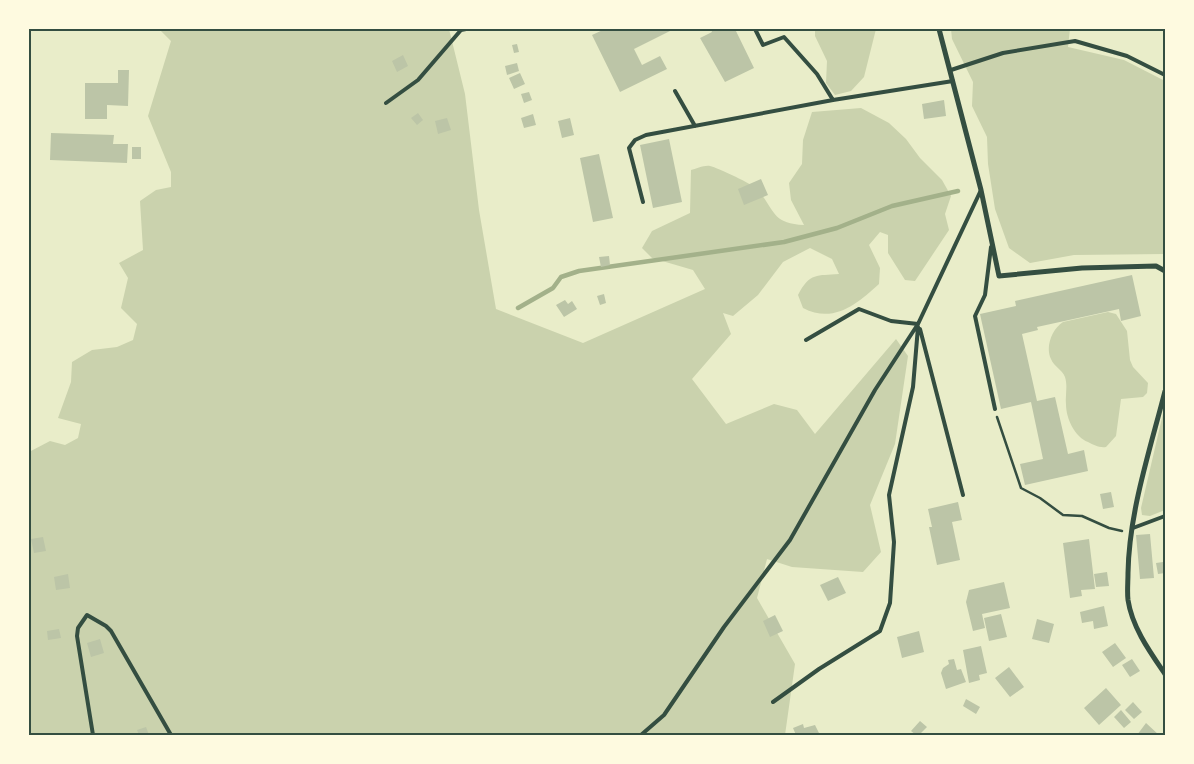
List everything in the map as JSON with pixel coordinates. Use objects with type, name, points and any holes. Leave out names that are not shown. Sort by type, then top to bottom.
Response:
[{"type":"street","points":[[939,29],[951,70],[999,276],[1091,268],[1156,266],[1165,271]]},
{"type":"street","points":[[1165,391],[1145,468],[1133,528],[1129,554],[1128,600],[1142,640],[1165,674]]},
{"type":"lane","points":[[386,103],[418,80],[461,30],[466,29]]},
{"type":"lane","points":[[755,29],[764,45],[784,37],[817,74],[833,100]]},
{"type":"lane","points":[[951,70],[1003,53],[1075,41],[1127,56],[1165,75]]},
{"type":"lane","points":[[643,202],[630,148],[635,140],[646,135],[953,80]]},
{"type":"lane","points":[[675,91],[695,126]]},
{"type":"lane","points":[[641,735],[664,715],[724,627],[790,540],[874,390],[918,324],[980,190]]},
{"type":"lane","points":[[992,245],[985,295],[975,316],[995,410]]},
{"type":"lane","points":[[806,340],[858,309],[891,321],[918,324]]},
{"type":"lane","points":[[918,324],[963,495]]},
{"type":"lane","points":[[774,702],[819,669],[870,640],[880,631],[890,603],[894,542],[889,495],[913,387],[918,324]]},
{"type":"lane","points":[[1133,528],[1165,516]]},
{"type":"lane","points":[[94,735],[77,636],[78,628],[87,615],[106,626],[111,632],[171,735]]},
{"type":"path","points":[[995,410],[1021,488],[1040,498],[1063,515],[1082,516],[1120,532],[1133,528]]},
{"type":"green space","points":[[159,29],[449,29],[465,94],[479,210],[496,309],[583,343],[705,289],[693,270],[652,258],[642,248],[652,231],[690,213],[691,170],[710,166],[735,176],[758,190],[780,219],[804,225],[791,200],[789,183],[802,164],[803,140],[812,112],[861,108],[889,123],[906,139],[920,158],[942,180],[951,196],[945,214],[949,230],[915,281],[905,280],[888,253],[888,235],[880,232],[869,245],[880,268],[879,284],[844,310],[825,314],[814,312],[803,308],[798,295],[802,288],[810,279],[820,275],[839,274],[832,259],[810,248],[783,262],[758,295],[733,316],[723,313],[731,334],[692,379],[726,424],[774,404],[797,410],[815,434],[896,339],[908,356],[895,444],[870,505],[881,552],[863,572],[792,567],[767,559],[757,598],[795,664],[785,735],[29,735],[29,452],[50,441],[65,445],[78,438],[81,424],[58,418],[71,382],[72,362],[92,350],[117,347],[133,340],[137,324],[121,308],[128,278],[119,263],[143,250],[140,201],[156,190],[171,187],[171,172],[148,116],[171,41]]},
{"type":"green space","points":[[815,29],[876,29],[864,77],[851,91],[835,95],[826,83],[827,61],[815,36]]},
{"type":"green space","points":[[951,29],[1070,29],[1068,47],[1124,60],[1165,81],[1165,254],[1074,255],[1030,263],[1009,248],[995,209],[988,164],[987,137],[972,106],[973,82],[952,39]]},
{"type":"green space","points":[[1108,312],[1116,314],[1127,331],[1130,360],[1133,367],[1148,383],[1147,393],[1143,397],[1121,399],[1116,436],[1106,447],[1103,447],[1083,440],[1072,427],[1066,410],[1065,377],[1052,362],[1049,354],[1049,344],[1056,329],[1063,322]]},
{"type":"green space","points":[[1165,405],[1165,510],[1150,516],[1142,515],[1141,508]]},
{"type":"building","points":[[605,29],[674,29],[634,49],[642,65],[660,56],[667,69],[620,92],[592,35]]},
{"type":"building","points":[[711,29],[735,29],[754,68],[725,82],[700,38],[712,32]]},
{"type":"building","points":[[517,44],[519,52],[514,53],[512,45]]},
{"type":"building","points":[[403,55],[408,66],[397,72],[392,61]]},
{"type":"building","points":[[517,63],[519,71],[507,75],[505,66]]},
{"type":"building","points":[[118,70],[129,70],[128,106],[107,105],[107,119],[85,119],[85,83],[118,83]]},
{"type":"building","points":[[520,73],[525,84],[514,89],[509,78]]},
{"type":"building","points":[[529,92],[532,100],[524,103],[521,94]]},
{"type":"building","points":[[944,100],[946,116],[924,119],[922,104]]},
{"type":"building","points":[[418,113],[423,120],[417,125],[411,118]]},
{"type":"building","points":[[533,114],[536,125],[524,128],[521,118]]},
{"type":"building","points":[[447,118],[451,130],[438,134],[435,121]]},
{"type":"building","points":[[570,118],[574,135],[562,138],[558,121]]},
{"type":"building","points":[[51,133],[114,135],[113,144],[128,144],[127,163],[50,160]]},
{"type":"building","points":[[669,139],[682,202],[653,208],[640,145]]},
{"type":"building","points":[[132,147],[141,147],[141,159],[132,159]]},
{"type":"building","points":[[599,154],[613,218],[593,222],[580,158]]},
{"type":"building","points":[[761,179],[768,195],[744,205],[738,189]]},
{"type":"building","points":[[609,256],[610,265],[601,267],[599,257]]},
{"type":"building","points":[[1132,275],[1141,316],[1121,321],[1119,309],[1037,327],[1038,330],[1022,334],[1037,401],[1055,397],[1068,454],[1084,450],[1088,471],[1025,485],[1020,464],[1043,459],[1031,402],[1001,409],[980,314],[1016,306],[1015,301]]},
{"type":"building","points":[[604,294],[606,303],[600,305],[597,296]]},
{"type":"building","points":[[565,300],[568,304],[572,301],[577,309],[564,317],[556,305]]},
{"type":"building","points":[[1111,492],[1114,507],[1103,509],[1100,494]]},
{"type":"building","points":[[958,502],[962,520],[952,522],[960,560],[937,565],[929,527],[932,527],[928,509]]},
{"type":"building","points":[[1150,534],[1154,578],[1140,579],[1136,535]]},
{"type":"building","points":[[43,537],[46,551],[34,553],[31,539]]},
{"type":"building","points":[[1089,539],[1095,589],[1081,590],[1082,596],[1070,598],[1063,543]]},
{"type":"building","points":[[1163,562],[1165,573],[1158,574],[1156,563]]},
{"type":"building","points":[[1107,572],[1109,586],[1096,587],[1094,574]]},
{"type":"building","points":[[68,574],[70,588],[56,590],[54,577]]},
{"type":"building","points":[[838,577],[846,593],[828,601],[820,585]]},
{"type":"building","points":[[1004,582],[1010,608],[982,614],[985,628],[973,631],[966,602],[969,590]]},
{"type":"building","points":[[1104,606],[1108,626],[1094,629],[1093,621],[1082,623],[1080,612]]},
{"type":"building","points":[[1001,614],[1007,637],[989,641],[984,618]]},
{"type":"building","points":[[775,615],[783,631],[770,637],[763,621]]},
{"type":"building","points":[[1037,619],[1054,624],[1049,643],[1032,639]]},
{"type":"building","points":[[59,629],[61,638],[48,640],[47,631]]},
{"type":"building","points":[[919,631],[924,652],[902,658],[897,637]]},
{"type":"building","points":[[100,639],[104,653],[91,657],[87,643]]},
{"type":"building","points":[[1115,643],[1126,658],[1113,667],[1102,652]]},
{"type":"building","points":[[981,646],[987,673],[979,675],[980,680],[969,683],[963,650]]},
{"type":"building","points":[[954,659],[957,670],[961,669],[966,682],[946,689],[941,673],[943,668],[949,664],[948,660]]},
{"type":"building","points":[[1132,659],[1140,671],[1130,677],[1122,665]]},
{"type":"building","points":[[1009,667],[1024,687],[1010,697],[995,678]]},
{"type":"building","points":[[1106,688],[1121,705],[1099,725],[1084,708]]},
{"type":"building","points":[[966,699],[980,707],[976,714],[963,706]]},
{"type":"building","points":[[1133,702],[1142,712],[1134,719],[1125,710]]},
{"type":"building","points":[[1121,710],[1131,722],[1124,728],[1114,717]]},
{"type":"building","points":[[920,721],[927,727],[919,735],[916,735],[911,731]]},
{"type":"building","points":[[1146,723],[1159,735],[1137,735]]},
{"type":"building","points":[[803,724],[804,728],[815,725],[820,735],[796,735],[793,728]]},
{"type":"building","points":[[146,727],[149,735],[139,735],[137,730]]},
{"type":"waterway","points":[[518,308],[553,288],[561,277],[579,271],[784,242],[837,228],[892,206],[958,191]]}]
